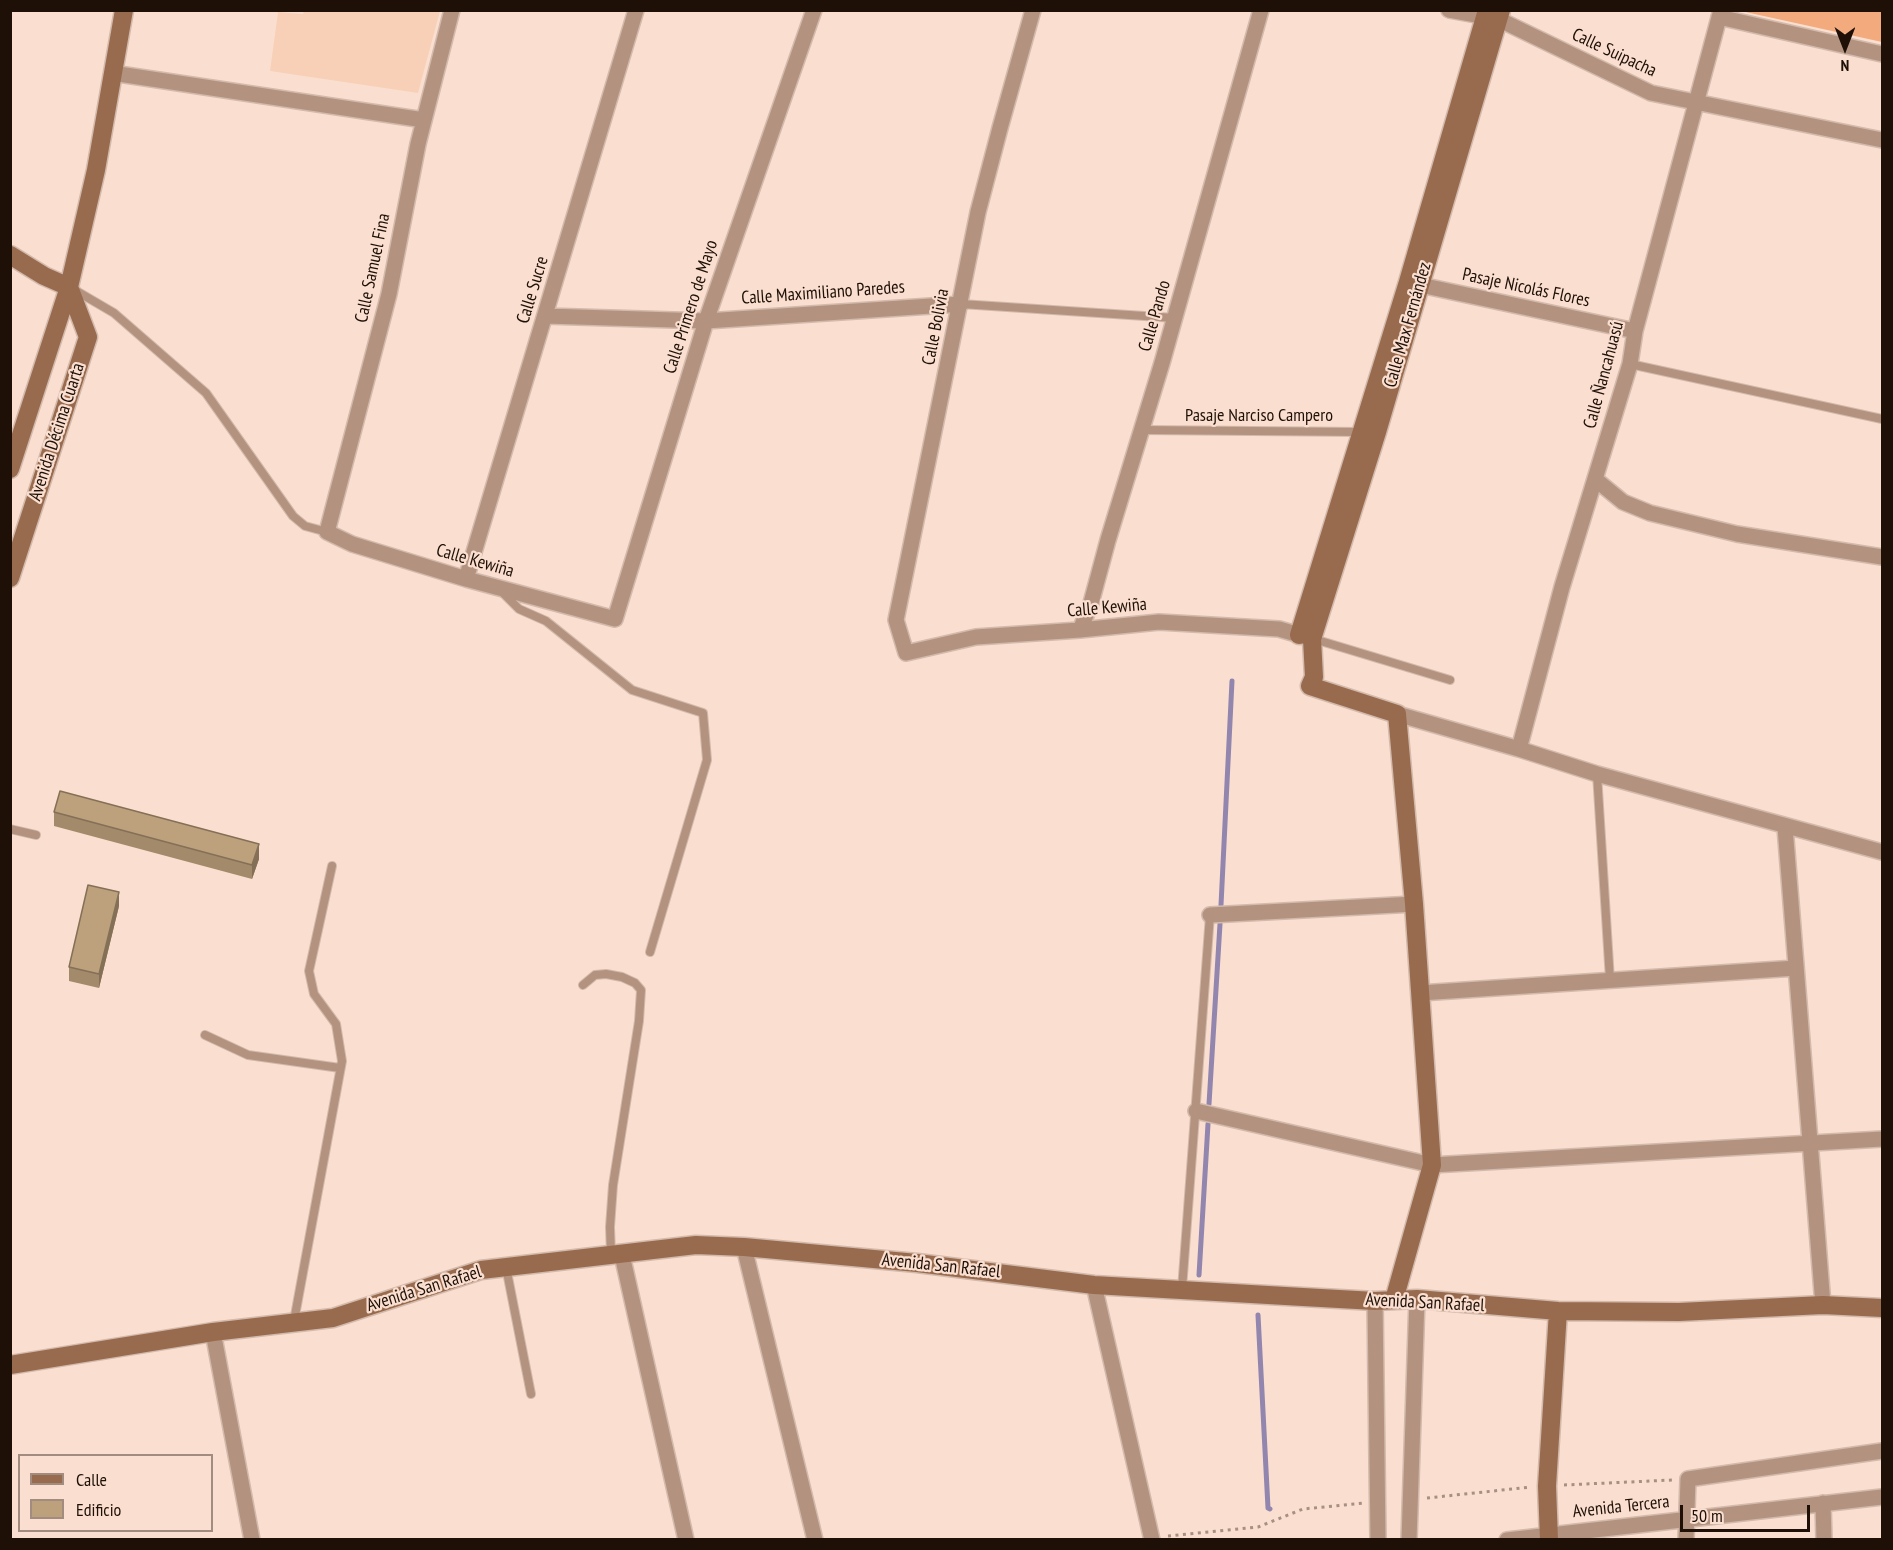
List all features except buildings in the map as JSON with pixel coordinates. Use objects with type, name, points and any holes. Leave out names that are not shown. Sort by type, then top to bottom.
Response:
[{"type":"street","name":"Avenida Décima Cuarta","points":[[10,469],[69,287],[96,170],[124,10]]},
{"type":"street","name":"Calle Samuel Fina","points":[[327,532],[389,294],[424,120],[452,10]]},
{"type":"street","name":"Calle Sucre","points":[[466,579],[636,10]]},
{"type":"street","name":"Calle Primero de Mayo","points":[[615,619],[706,321],[814,10]]},
{"type":"street","name":"Calle Bolivia","points":[[906,653],[896,620],[978,212],[1033,10]]},
{"type":"street","name":"Calle Pando","points":[[1080,630],[1091,603],[1175,318],[1261,10]]},
{"type":"street","name":"Calle Suipacha","points":[[1449,10],[1493,14],[1651,93],[1882,140]]},
{"type":"street","name":"Calle Max Fernández","points":[[1305,637],[1414,284],[1493,14]]},
{"type":"street","points":[[1720,14],[1882,54]]},
{"type":"street","name":"Calle Ñancahuasú","points":[[1519,749],[1562,587],[1630,364],[1635,332],[1720,14]]},
{"type":"street","points":[[112,74],[424,120]]},
{"type":"street","points":[[10,255],[44,276],[69,287]]},
{"type":"street","name":"Pasaje Nicolás Flores","points":[[1414,284],[1635,332]]},
{"type":"street","name":"Avenida Décima Cuarta","points":[[10,578],[88,337],[69,287]]},
{"type":"street","name":"Calle Maximiliano Paredes","points":[[546,316],[706,321],[961,304]]},
{"type":"street","points":[[1595,479],[1623,502],[1650,513],[1737,534],[1882,557]]},
{"type":"street","name":"Calle Kewiña","points":[[327,532],[352,544],[466,579],[615,619]]},
{"type":"street","name":"Calle Kewiña","points":[[906,653],[976,637],[1159,622],[1279,629],[1305,637]]},
{"type":"street","points":[[1305,637],[1314,677],[1310,686],[1597,774],[1882,852]]},
{"type":"street","points":[[1394,1300],[1432,1165],[1414,904],[1397,714]]},
{"type":"street","points":[[1785,827],[1823,1305]]},
{"type":"street","points":[[1210,915],[1414,904]]},
{"type":"street","points":[[1420,993],[1796,968]]},
{"type":"street","points":[[1196,1111],[1432,1165],[1882,1139]]},
{"type":"street","name":"Avenida San Rafael","points":[[10,1365],[213,1332],[333,1318],[481,1270],[696,1245],[744,1247],[917,1263],[1094,1285],[1375,1301],[1417,1299],[1558,1311],[1679,1312],[1823,1305],[1882,1308]]},
{"type":"street","points":[[744,1247],[814,1539]]},
{"type":"street","points":[[617,1255],[686,1539]]},
{"type":"street","points":[[1094,1285],[1152,1539]]},
{"type":"street","points":[[1409,1539],[1417,1299]]},
{"type":"street","points":[[1375,1301],[1378,1539]]},
{"type":"street","points":[[1549,1537],[1547,1485],[1558,1311]]},
{"type":"street","points":[[213,1332],[252,1539]]},
{"type":"street","name":"Avenida Tercera","points":[[1686,1519],[1688,1479],[1882,1451]]},
{"type":"street","name":"Avenida Tercera","points":[[1507,1539],[1549,1537],[1882,1497]]},
{"type":"street","points":[[1823,1503],[1824,1539]]},
{"type":"street","points":[[1686,1519],[1686,1539]]},
{"type":"lane","points":[[69,287],[114,313],[206,393],[265,480],[293,516],[305,526],[327,532]]},
{"type":"lane","name":"Calle Maximiliano Paredes","points":[[961,304],[1175,318]]},
{"type":"lane","points":[[1630,364],[1882,419]]},
{"type":"lane","name":"Pasaje Narciso Campero","points":[[1142,430],[1368,432]]},
{"type":"lane","points":[[498,588],[519,609],[546,621],[632,690],[703,713],[707,759],[650,952]]},
{"type":"lane","points":[[1305,637],[1450,680]]},
{"type":"lane","points":[[1597,774],[1610,980]]},
{"type":"lane","points":[[10,829],[36,835]]},
{"type":"lane","points":[[294,1322],[342,1061],[336,1024],[314,994],[309,971],[332,866]]},
{"type":"lane","points":[[1182,1290],[1210,915]]},
{"type":"lane","points":[[582,985],[595,975],[606,974],[622,977],[635,983],[641,990],[639,1021],[613,1185],[610,1227],[617,1255]]},
{"type":"lane","points":[[205,1035],[248,1055],[340,1068]]},
{"type":"lane","points":[[506,1267],[531,1394]]},
{"type":"shaded area","points":[[304,11],[440,11],[418,93],[270,71],[278,12],[303,14]]},
{"type":"shaded area","points":[[1741,11],[1882,11],[1882,42]]},
{"type":"waterway","points":[[1221,905],[1232,681]]},
{"type":"waterway","points":[[1209,1104],[1220,924]]},
{"type":"waterway","points":[[1199,1275],[1208,1124]]},
{"type":"waterway","points":[[1258,1315],[1268,1508],[1270,1509]]}]
